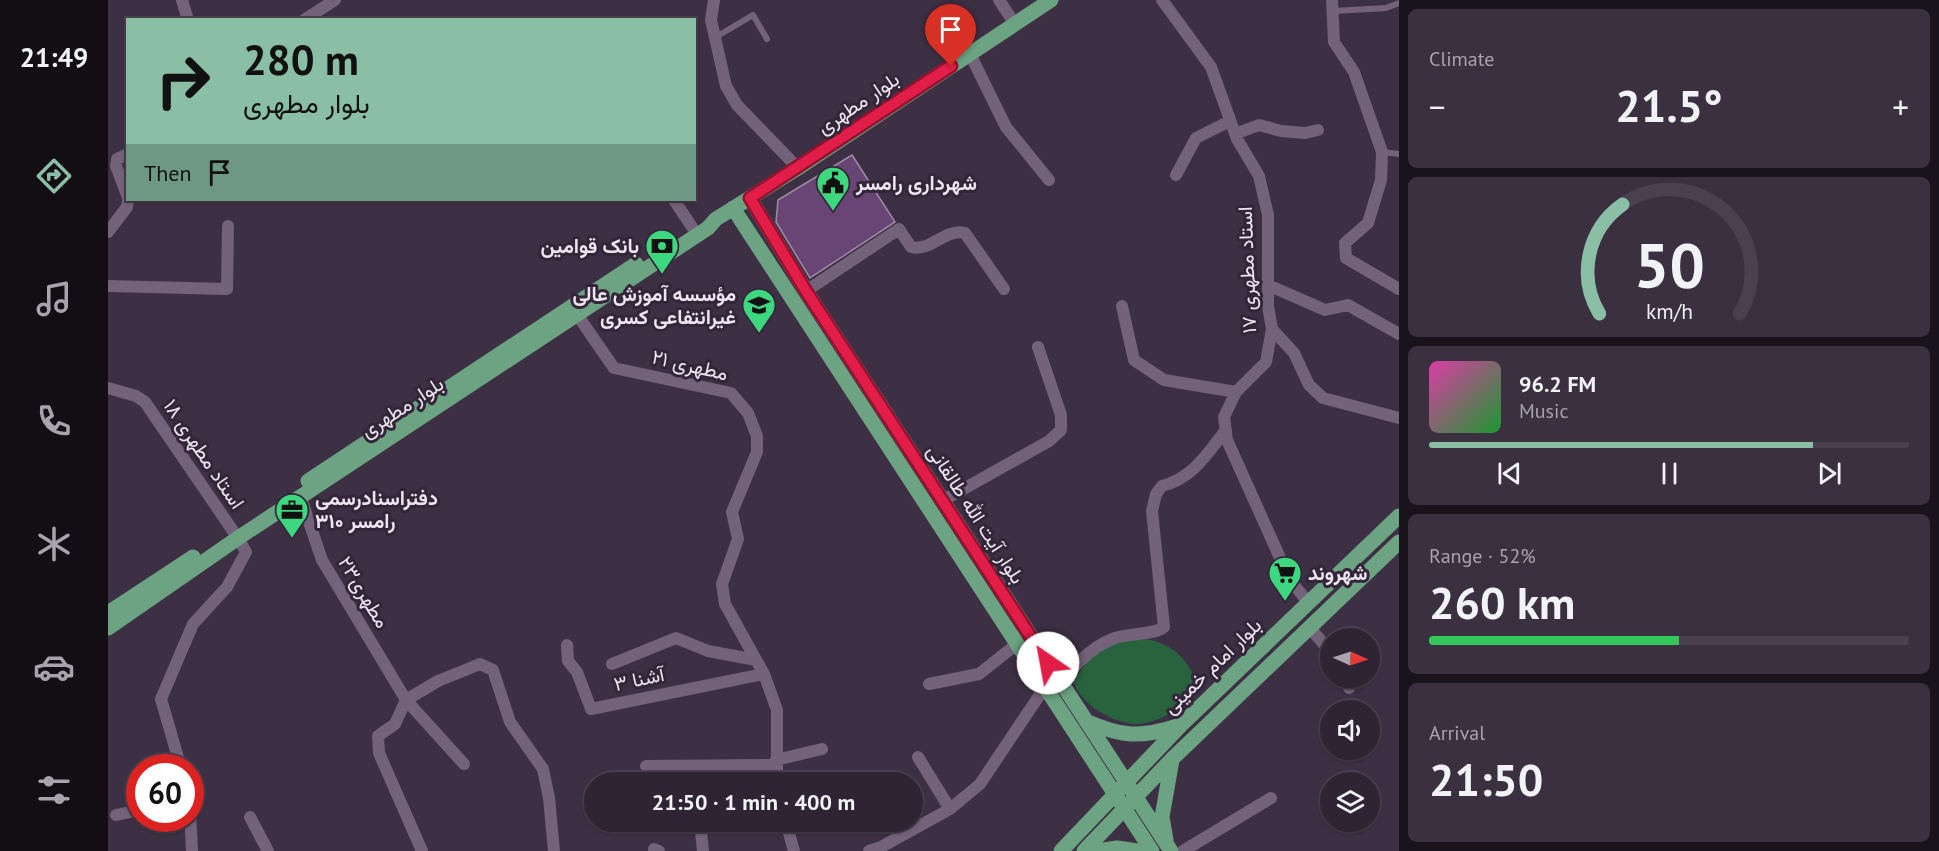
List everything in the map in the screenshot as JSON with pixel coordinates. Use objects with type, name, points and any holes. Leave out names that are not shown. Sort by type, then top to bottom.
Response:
[{"type":"main road","name":"بلوار مطهری","points":[[108,628],[236,535],[656,256],[708,228],[716,219],[798,168],[1051,0]]},
{"type":"main road","name":"بلوار آیت الله طالقانی","points":[[750,198],[806,291],[1169,848]]},
{"type":"main road","name":"بلوار آیت الله طالقانی","points":[[733,208],[1152,851]]},
{"type":"main road","name":"بلوار مطهری","points":[[108,613],[301,498],[578,316],[692,226],[706,220],[716,219]]},
{"type":"main road","name":"بلوار امام خمینی","points":[[1061,851],[1181,725],[1399,516]]},
{"type":"main road","name":"بلوار امام خمینی","points":[[1084,851],[1172,759],[1399,542]]},
{"type":"main road","points":[[988,600],[1001,590]]},
{"type":"main road","points":[[1308,602],[1315,622]]},
{"type":"main road","points":[[1086,721],[1109,731],[1130,736],[1155,733],[1181,725]]},
{"type":"main road","points":[[1169,848],[1162,817],[1172,759]]},
{"type":"main road","points":[[1098,851],[1117,848],[1138,851]]},
{"type":"street","points":[[182,0],[187,18]]},
{"type":"street","points":[[307,18],[334,0]]},
{"type":"street","points":[[714,0],[711,20],[726,86],[737,105],[798,168]]},
{"type":"street","points":[[999,0],[1015,24]]},
{"type":"street","name":"استاد مطهری ۱۷","points":[[1162,0],[1211,66],[1235,135],[1259,176],[1268,215],[1268,285],[1272,328],[1266,362],[1236,392],[1224,417],[1227,440],[1290,580],[1308,602]]},
{"type":"street","points":[[1333,5],[1334,42],[1354,72],[1382,152],[1381,180],[1368,223],[1345,243],[1346,258],[1399,289]]},
{"type":"street","points":[[970,54],[1006,127],[1049,180]]},
{"type":"street","points":[[1176,175],[1196,138],[1230,121]]},
{"type":"street","points":[[1235,135],[1259,125],[1281,131],[1305,133],[1318,129]]},
{"type":"street","points":[[126,155],[117,159],[116,166],[126,194]]},
{"type":"street","points":[[108,232],[128,207],[128,201]]},
{"type":"street","points":[[675,201],[692,226]]},
{"type":"street","points":[[108,286],[227,289],[228,226]]},
{"type":"street","points":[[806,291],[899,229],[910,248],[920,249],[957,231],[965,233],[1004,289]]},
{"type":"street","points":[[1268,285],[1325,310],[1348,305],[1399,334]]},
{"type":"street","points":[[1122,306],[1134,360],[1164,380],[1236,392]]},
{"type":"street","name":"مطهری ۲۱","points":[[578,316],[614,368],[731,393],[748,413],[757,436],[757,452],[732,512],[738,539],[722,584],[725,604],[764,674],[777,710],[776,772]]},
{"type":"street","points":[[1272,328],[1294,353],[1309,385],[1323,398],[1399,418]]},
{"type":"street","points":[[942,501],[1049,441],[1061,430],[1060,415],[1038,347]]},
{"type":"street","name":"استاد مطهری ۱۸","points":[[108,388],[136,396],[145,402],[236,535]]},
{"type":"street","points":[[1060,681],[1092,651],[1112,639],[1133,633],[1157,632],[1164,627],[1152,511],[1156,494],[1162,486],[1177,482],[1192,473],[1226,430]]},
{"type":"street","name":"مطهری۲۳","points":[[301,498],[322,560],[406,700],[464,764]]},
{"type":"street","points":[[177,754],[161,699],[193,624],[227,586],[246,552],[236,535]]},
{"type":"street","points":[[1315,622],[1320,632]]},
{"type":"street","points":[[612,664],[676,638],[708,651],[756,660]]},
{"type":"street","points":[[929,684],[979,674],[1017,644]]},
{"type":"street","name":"آشنا ۳","points":[[567,645],[568,661],[577,672],[591,709],[764,674]]},
{"type":"street","points":[[422,851],[379,753],[378,736],[394,723],[406,700],[438,681],[480,664],[493,670],[510,722],[543,769],[549,798],[554,851]]},
{"type":"street","points":[[869,851],[892,842],[950,809],[980,784],[1044,687]]},
{"type":"street","points":[[646,766],[776,763],[822,749]]},
{"type":"street","points":[[918,757],[950,809]]},
{"type":"street","points":[[709,772],[710,765]]},
{"type":"street","points":[[1183,851],[1271,798]]},
{"type":"street","points":[[116,815],[126,813]]},
{"type":"street","points":[[250,817],[268,851]]},
{"type":"street","points":[[191,832],[192,851]]},
{"type":"street","points":[[701,832],[703,851]]},
{"type":"street","points":[[789,832],[794,851]]},
{"type":"lane","points":[[1333,5],[1386,8],[1399,3]]},
{"type":"lane","points":[[715,37],[753,15],[767,39]]},
{"type":"lane","points":[[1382,152],[1399,154]]},
{"type":"green space","points":[[1127,638],[1158,642],[1172,649],[1184,660],[1193,674],[1196,686],[1186,702],[1161,718],[1137,724],[1108,717],[1084,699],[1074,683],[1084,666],[1095,654]]},
{"type":"building","name":"شهرداری رامسر","points":[[852,155],[895,222],[810,278],[776,222],[778,200]]},
{"type":"place","name":"شهرداری رامسر","points":[[833,212]]},
{"type":"place","name":"بانک قوامین","points":[[662,275]]},
{"type":"place","name":"مؤسسه آموزش عالی غیرانتفاعی کسری","points":[[759,334]]},
{"type":"place","name":"دفتراسنادرسمی ۳۱۰ رامسر","points":[[292,539]]},
{"type":"place","name":"شهروند","points":[[1285,602]]},
{"type":"route","points":[[951,66],[750,198],[806,291],[1048,663]]}]
